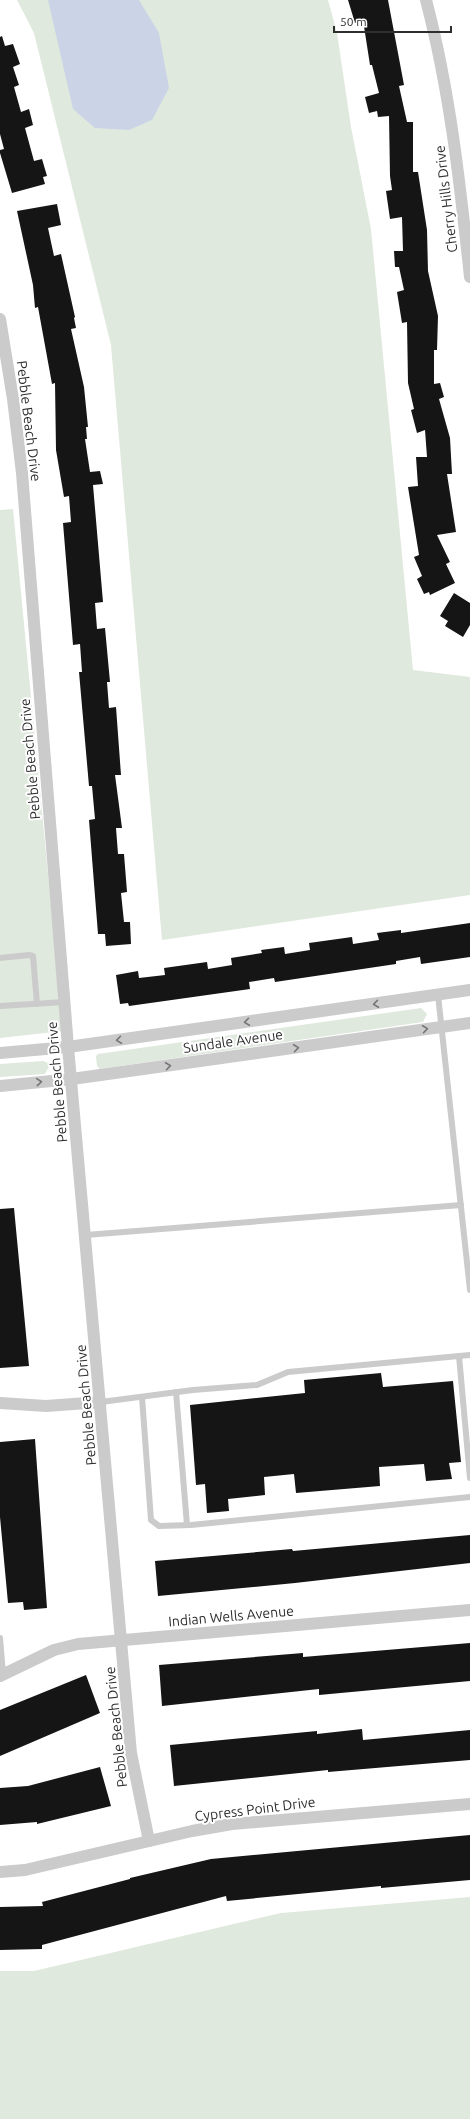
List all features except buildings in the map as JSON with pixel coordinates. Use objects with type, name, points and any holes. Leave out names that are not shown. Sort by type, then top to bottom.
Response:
[{"type":"street","name":"Cherry Hills Drive","points":[[426,0],[447,94],[458,168],[470,277]]},
{"type":"street","name":"Pebble Beach Drive","points":[[0,319],[13,399],[22,473],[68,1047],[132,1753],[149,1841]]},
{"type":"street","name":"Sundale Avenue","points":[[0,1053],[68,1047],[470,990]]},
{"type":"street","name":"Sundale Avenue","points":[[0,1086],[72,1079],[470,1023]]},
{"type":"street","points":[[0,1403],[46,1406],[101,1402]]},
{"type":"street","name":"Indian Wells Avenue","points":[[2,1675],[54,1650],[78,1644],[470,1610]]},
{"type":"street","name":"Cypress Point Drive","points":[[0,1872],[24,1870],[149,1841],[232,1824],[470,1804]]},
{"type":"lane","points":[[0,958],[29,955],[33,956],[37,1004]]},
{"type":"lane","points":[[438,995],[443,1027],[470,1290]]},
{"type":"lane","points":[[0,1006],[65,1002]]},
{"type":"lane","points":[[86,1235],[461,1205]]},
{"type":"lane","points":[[101,1402],[176,1392],[257,1385],[288,1372],[470,1355]]},
{"type":"lane","points":[[459,1356],[470,1478]]},
{"type":"lane","points":[[176,1392],[187,1526]]},
{"type":"lane","points":[[142,1397],[151,1520],[159,1526],[187,1526],[470,1497]]},
{"type":"lane","points":[[0,1638],[2,1675]]},
{"type":"shaded area","points":[[17,0],[328,0],[337,33],[351,127],[371,229],[413,670],[470,677],[470,895],[162,940],[111,345],[34,33]]},
{"type":"shaded area","points":[[13,509],[63,1031],[0,1038],[0,510]]},
{"type":"shaded area","points":[[421,1008],[427,1014],[423,1022],[100,1069],[97,1066],[96,1056],[98,1054]]},
{"type":"shaded area","points":[[43,1061],[48,1063],[49,1066],[45,1074],[0,1077],[0,1064]]},
{"type":"shaded area","points":[[470,1897],[470,2119],[0,2119],[0,1971],[34,1971],[281,1913]]},
{"type":"water","points":[[48,0],[139,0],[159,33],[169,88],[152,120],[129,130],[95,128],[73,109]]}]
